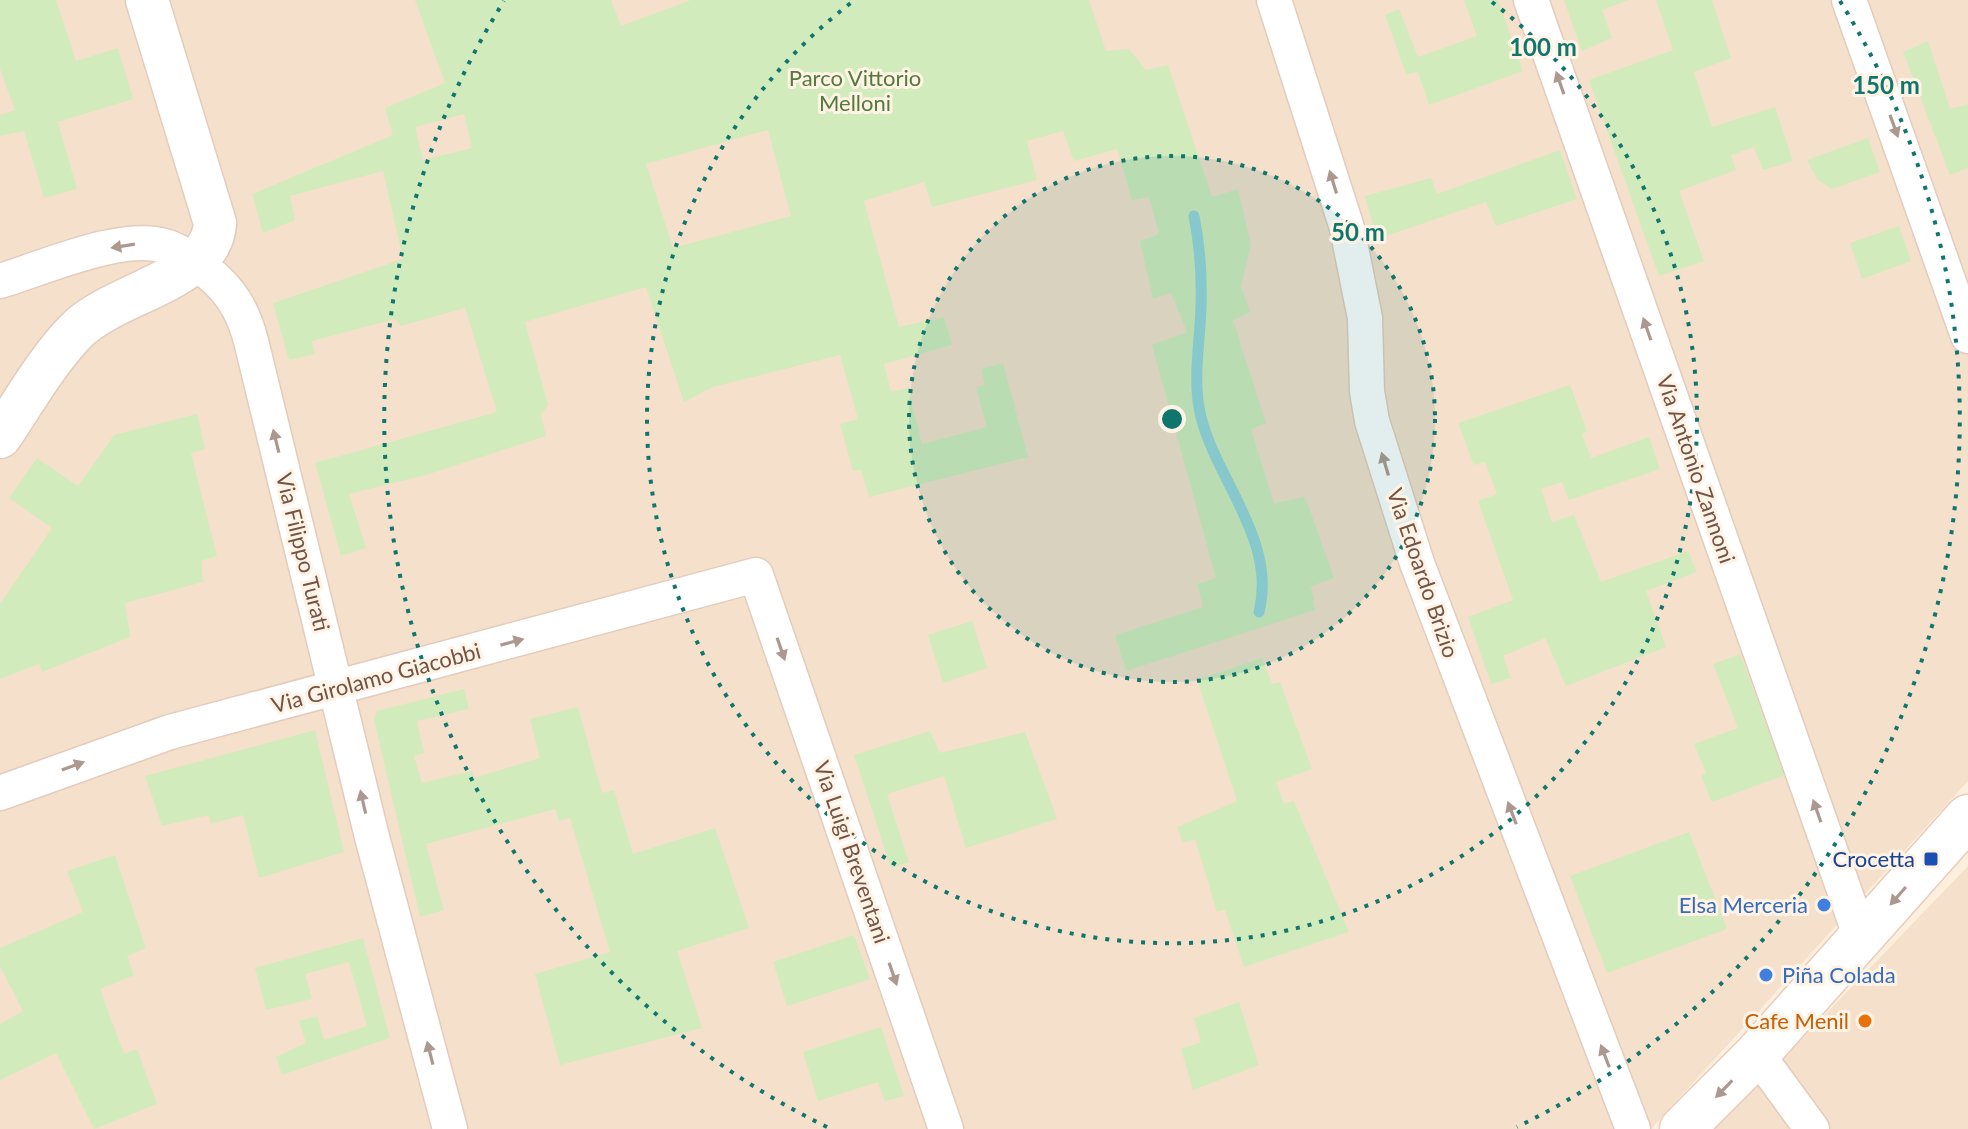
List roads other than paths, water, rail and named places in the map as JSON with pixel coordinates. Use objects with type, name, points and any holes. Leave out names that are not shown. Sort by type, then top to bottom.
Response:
[{"type":"main road","points":[[1682,1129],[1757,1054],[1968,817]]},
{"type":"street","points":[[0,434],[76,331],[122,298],[196,263],[214,237],[215,223],[147,0]]},
{"type":"street","name":"Via Edoardo Brizio","points":[[1274,0],[1347,228],[1365,318],[1367,391],[1372,421],[1417,563],[1633,1129]]},
{"type":"street","name":"Via Antonio Zannoni","points":[[1531,0],[1861,938]]},
{"type":"street","points":[[1849,0],[1968,336]]},
{"type":"street","name":"Via Filippo Turati","points":[[0,281],[115,246],[137,243],[170,247],[196,263],[226,288],[247,324],[336,690],[450,1129]]},
{"type":"street","name":"Via Girolamo Giacobbi","points":[[0,793],[170,732],[756,575]]},
{"type":"street","name":"Via Luigi Breventani","points":[[756,575],[946,1129]]},
{"type":"street","points":[[1757,1054],[1812,1129]]},
{"type":"waterway","points":[[1194,216],[1201,284],[1198,403],[1209,441],[1253,536],[1260,561],[1262,586],[1259,612]]},
{"type":"place","name":"Crocetta","points":[[1931,859]]},
{"type":"place","name":"Elsa Merceria","points":[[1824,905]]},
{"type":"place","name":"Piña Colada","points":[[1766,975]]},
{"type":"place","name":"Cafe Menil","points":[[1865,1021]]},
{"type":"park label","name":"Parco Vittorio Melloni","points":[[855,90]]}]
